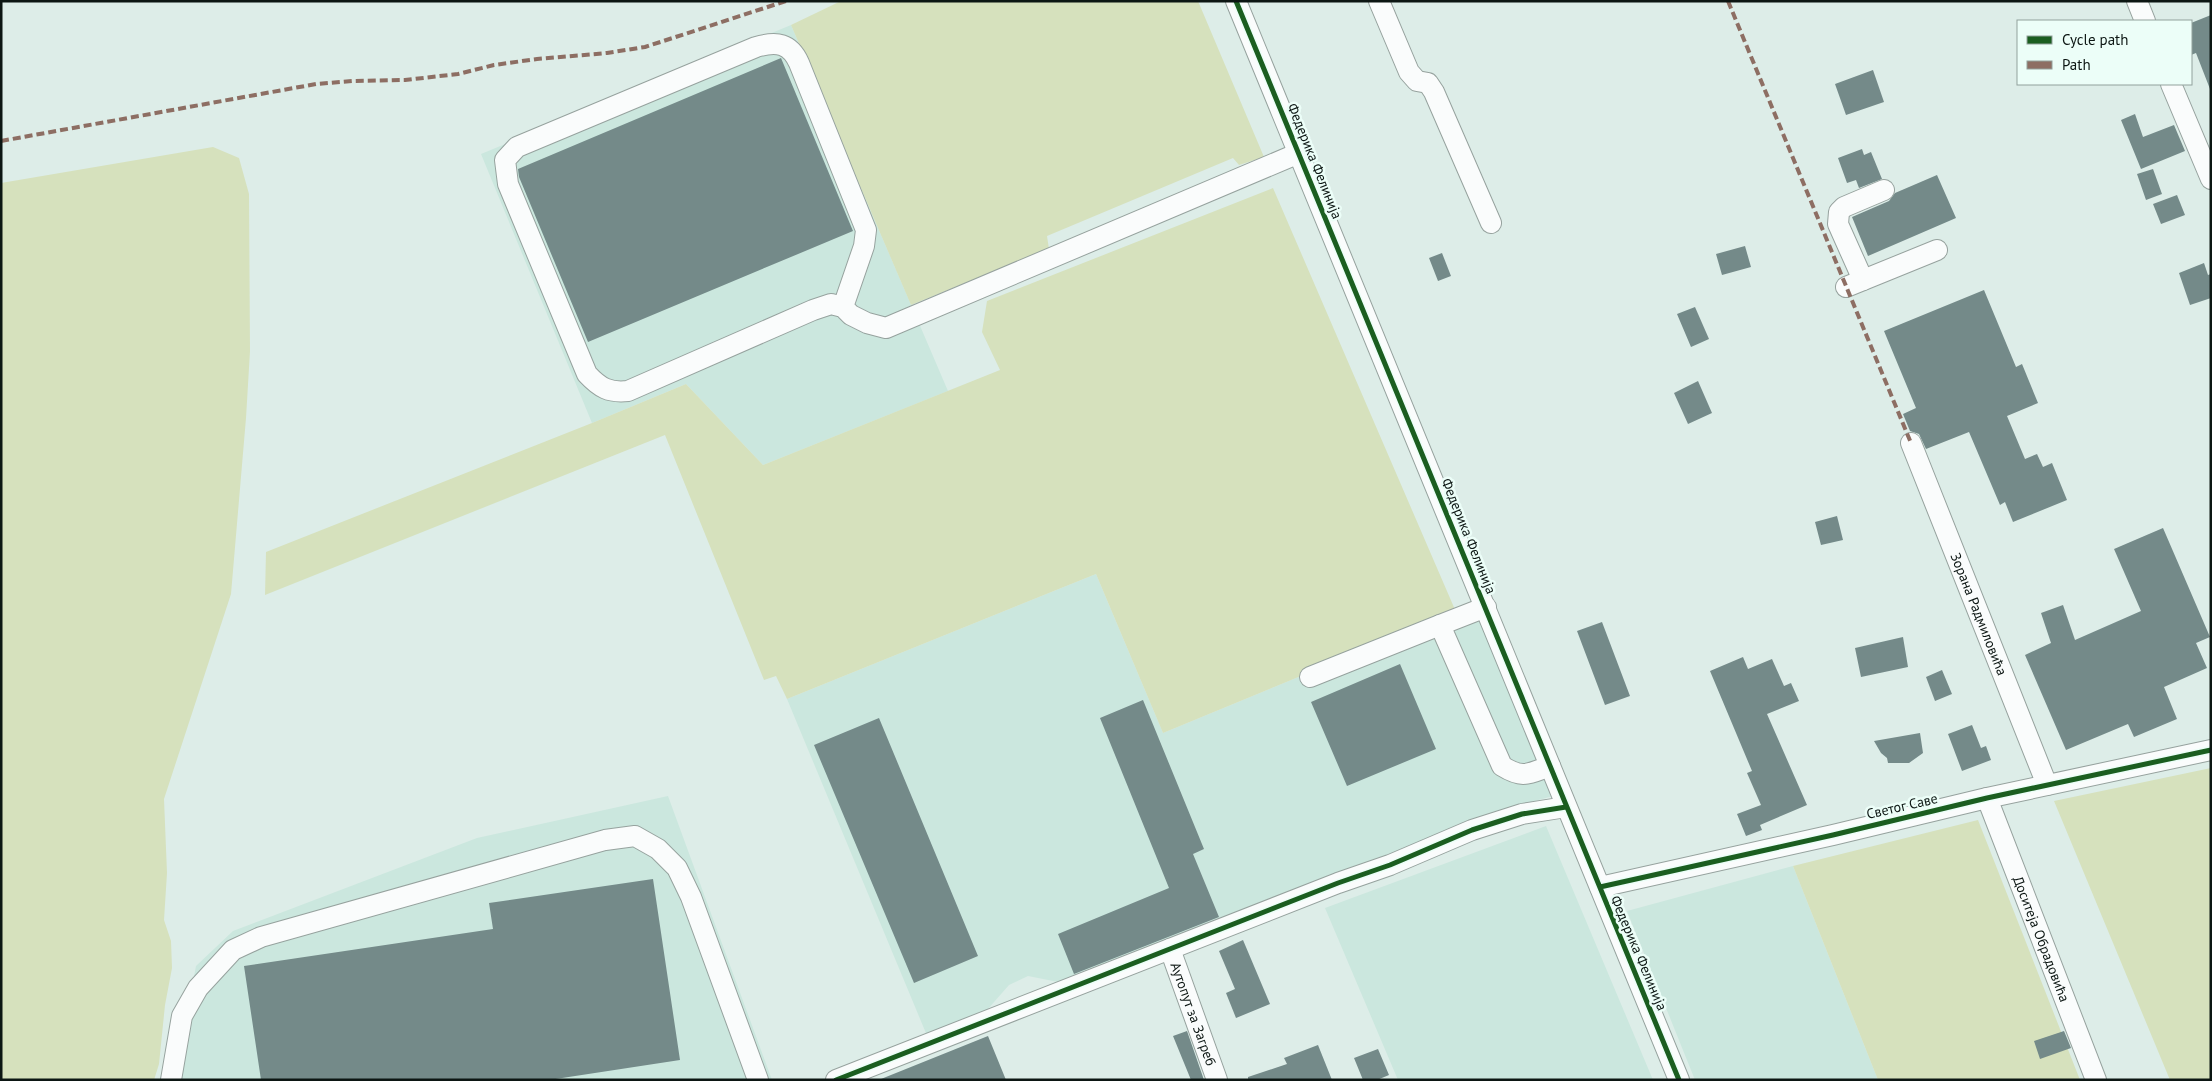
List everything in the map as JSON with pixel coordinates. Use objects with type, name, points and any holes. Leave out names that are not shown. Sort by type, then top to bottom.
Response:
[{"type":"street","name":"Федерика Фелинија","points":[[1236,1],[1679,1080]]},
{"type":"street","points":[[1379,1],[1409,72],[1417,81],[1428,83],[1434,92],[1491,222]]},
{"type":"street","points":[[2137,1],[2145,20]]},
{"type":"street","points":[[843,307],[864,246],[866,230],[794,52],[786,46],[774,44],[756,47],[517,147],[505,160],[508,184],[587,374],[598,386],[614,393],[628,391],[812,310],[831,304],[843,307],[851,315],[867,323],[886,328],[1299,153]]},
{"type":"street","points":[[2171,85],[2211,179]]},
{"type":"street","points":[[1884,190],[1844,207],[1839,212],[1838,224],[1854,284],[1937,250]]},
{"type":"street","name":"Зорана Радмиловића","points":[[1911,443],[2047,785]]},
{"type":"street","points":[[1310,677],[1486,607]]},
{"type":"street","points":[[1440,625],[1502,766],[1515,774],[1526,775],[1550,766]]},
{"type":"street","name":"Светог Саве","points":[[1600,887],[1833,835],[1987,798],[2211,750]]},
{"type":"street","name":"Доситеја Обрадовића","points":[[1987,798],[2096,1080]]},
{"type":"street","points":[[836,1080],[1338,883],[1390,865],[1472,830],[1522,814],[1566,807]]},
{"type":"street","points":[[171,1080],[182,1016],[198,988],[217,965],[233,950],[260,938],[605,840],[635,836],[658,849],[677,868],[690,897],[758,1080]]},
{"type":"street","name":"Аутопут за Загреб","points":[[1170,949],[1217,1080]]},
{"type":"shaded area","points":[[791,25],[948,391],[763,465],[686,384],[592,423],[481,154]]},
{"type":"shaded area","points":[[1096,574],[1163,733],[1473,605],[1553,796],[1509,808],[1068,984],[1028,976],[1009,985],[980,1018],[928,1038],[787,699]]},
{"type":"shaded area","points":[[668,796],[772,1080],[182,1080],[185,1022],[196,966],[233,931],[477,838]]},
{"type":"shaded area","points":[[1546,826],[1653,1080],[1398,1080],[1325,908]]},
{"type":"shaded area","points":[[1793,866],[1878,1080],[1695,1080],[1627,911]]},
{"type":"green space","points":[[841,1],[1198,1],[1264,157],[1239,165],[1233,158],[1047,236],[1049,249],[911,305],[791,25]]},
{"type":"green space","points":[[213,147],[239,158],[249,194],[250,351],[231,594],[164,799],[167,873],[164,920],[171,941],[172,968],[165,1005],[159,1064],[154,1080],[1,1080],[1,183]]},
{"type":"green space","points":[[1273,188],[1456,612],[1163,733],[1096,574],[787,699],[776,676],[764,680],[665,435],[265,595],[266,552],[686,384],[763,465],[1000,370],[982,332],[987,301]]},
{"type":"green space","points":[[2211,768],[2211,1080],[2170,1080],[2054,801]]},
{"type":"green space","points":[[1978,820],[2080,1080],[1878,1080],[1793,866]]},
{"type":"building","points":[[2211,15],[2211,89],[2196,53],[2192,55],[2192,23]]},
{"type":"building","points":[[781,58],[853,231],[588,342],[519,177],[518,169]]},
{"type":"building","points":[[1873,70],[1884,102],[1846,115],[1835,84]]},
{"type":"building","points":[[2135,114],[2143,137],[2174,125],[2185,151],[2141,169],[2121,120]]},
{"type":"building","points":[[1862,149],[1864,155],[1871,152],[1882,179],[1859,188],[1856,180],[1847,183],[1838,158]]},
{"type":"building","points":[[2153,169],[2162,194],[2146,200],[2137,174]]},
{"type":"building","points":[[1937,175],[1956,218],[1868,256],[1852,217],[1889,201],[1895,193]]},
{"type":"building","points":[[2177,195],[2185,215],[2161,224],[2153,204]]},
{"type":"building","points":[[1745,246],[1751,267],[1722,275],[1716,254]]},
{"type":"building","points":[[1442,253],[1451,276],[1438,281],[1429,258]]},
{"type":"building","points":[[2204,263],[2208,275],[2211,274],[2211,298],[2190,305],[2179,273]]},
{"type":"building","points":[[1984,290],[2016,367],[2022,364],[2038,403],[2007,416],[2025,459],[2037,454],[2043,467],[2052,463],[2067,500],[2013,522],[2005,502],[2000,505],[1969,432],[1926,449],[1919,434],[1910,431],[1903,414],[1916,408],[1884,331]]},
{"type":"building","points":[[1695,307],[1709,339],[1691,347],[1677,314]]},
{"type":"building","points":[[1698,381],[1712,413],[1688,424],[1674,393]]},
{"type":"building","points":[[1837,516],[1843,540],[1821,545],[1815,522]]},
{"type":"building","points":[[2163,528],[2210,637],[2196,643],[2207,668],[2164,687],[2177,719],[2134,737],[2128,724],[2066,750],[2025,655],[2051,643],[2041,613],[2063,605],[2075,640],[2141,611],[2114,549]]},
{"type":"building","points":[[1602,622],[1630,696],[1605,705],[1577,631]]},
{"type":"building","points":[[1903,637],[1908,667],[1861,677],[1855,648]]},
{"type":"building","points":[[1743,657],[1748,669],[1772,659],[1784,686],[1791,683],[1799,701],[1767,714],[1807,805],[1760,825],[1762,830],[1746,836],[1737,814],[1761,805],[1747,773],[1752,771],[1710,671]]},
{"type":"building","points":[[1400,664],[1436,749],[1347,786],[1311,702]]},
{"type":"building","points":[[1942,670],[1952,694],[1935,701],[1926,677]]},
{"type":"building","points":[[1143,700],[1204,849],[1193,854],[1219,917],[1074,974],[1058,934],[1169,888],[1100,718]]},
{"type":"building","points":[[879,718],[978,956],[914,983],[814,745]]},
{"type":"building","points":[[1972,725],[1981,748],[1986,746],[1991,760],[1962,771],[1948,734]]},
{"type":"building","points":[[1920,733],[1923,753],[1909,763],[1888,763],[1887,758],[1881,753],[1874,741]]},
{"type":"building","points":[[653,879],[680,1060],[549,1080],[261,1080],[244,966],[493,929],[489,903]]},
{"type":"building","points":[[1243,940],[1270,1004],[1236,1018],[1226,993],[1235,989],[1219,951]]},
{"type":"building","points":[[1187,1031],[1204,1080],[1191,1080],[1173,1036]]},
{"type":"building","points":[[2064,1031],[2071,1048],[2040,1059],[2034,1041]]},
{"type":"building","points":[[988,1036],[1006,1080],[881,1080],[881,1079]]},
{"type":"building","points":[[1318,1045],[1332,1080],[1248,1080],[1248,1077],[1287,1064],[1284,1058]]},
{"type":"building","points":[[1378,1049],[1389,1075],[1377,1080],[1363,1080],[1354,1058]]},
{"type":"marked path","points":[[1,141],[316,84],[405,80],[458,74],[494,65],[537,59],[607,53],[645,47],[786,1]]},
{"type":"marked path","points":[[1728,1],[1911,443]]},
{"type":"cycle path","points":[[1236,1],[1679,1080]]},
{"type":"cycle path","points":[[1600,887],[1833,835],[1987,798],[2211,750]]},
{"type":"cycle path","points":[[836,1080],[1338,883],[1390,865],[1472,830],[1522,814],[1566,807]]}]
